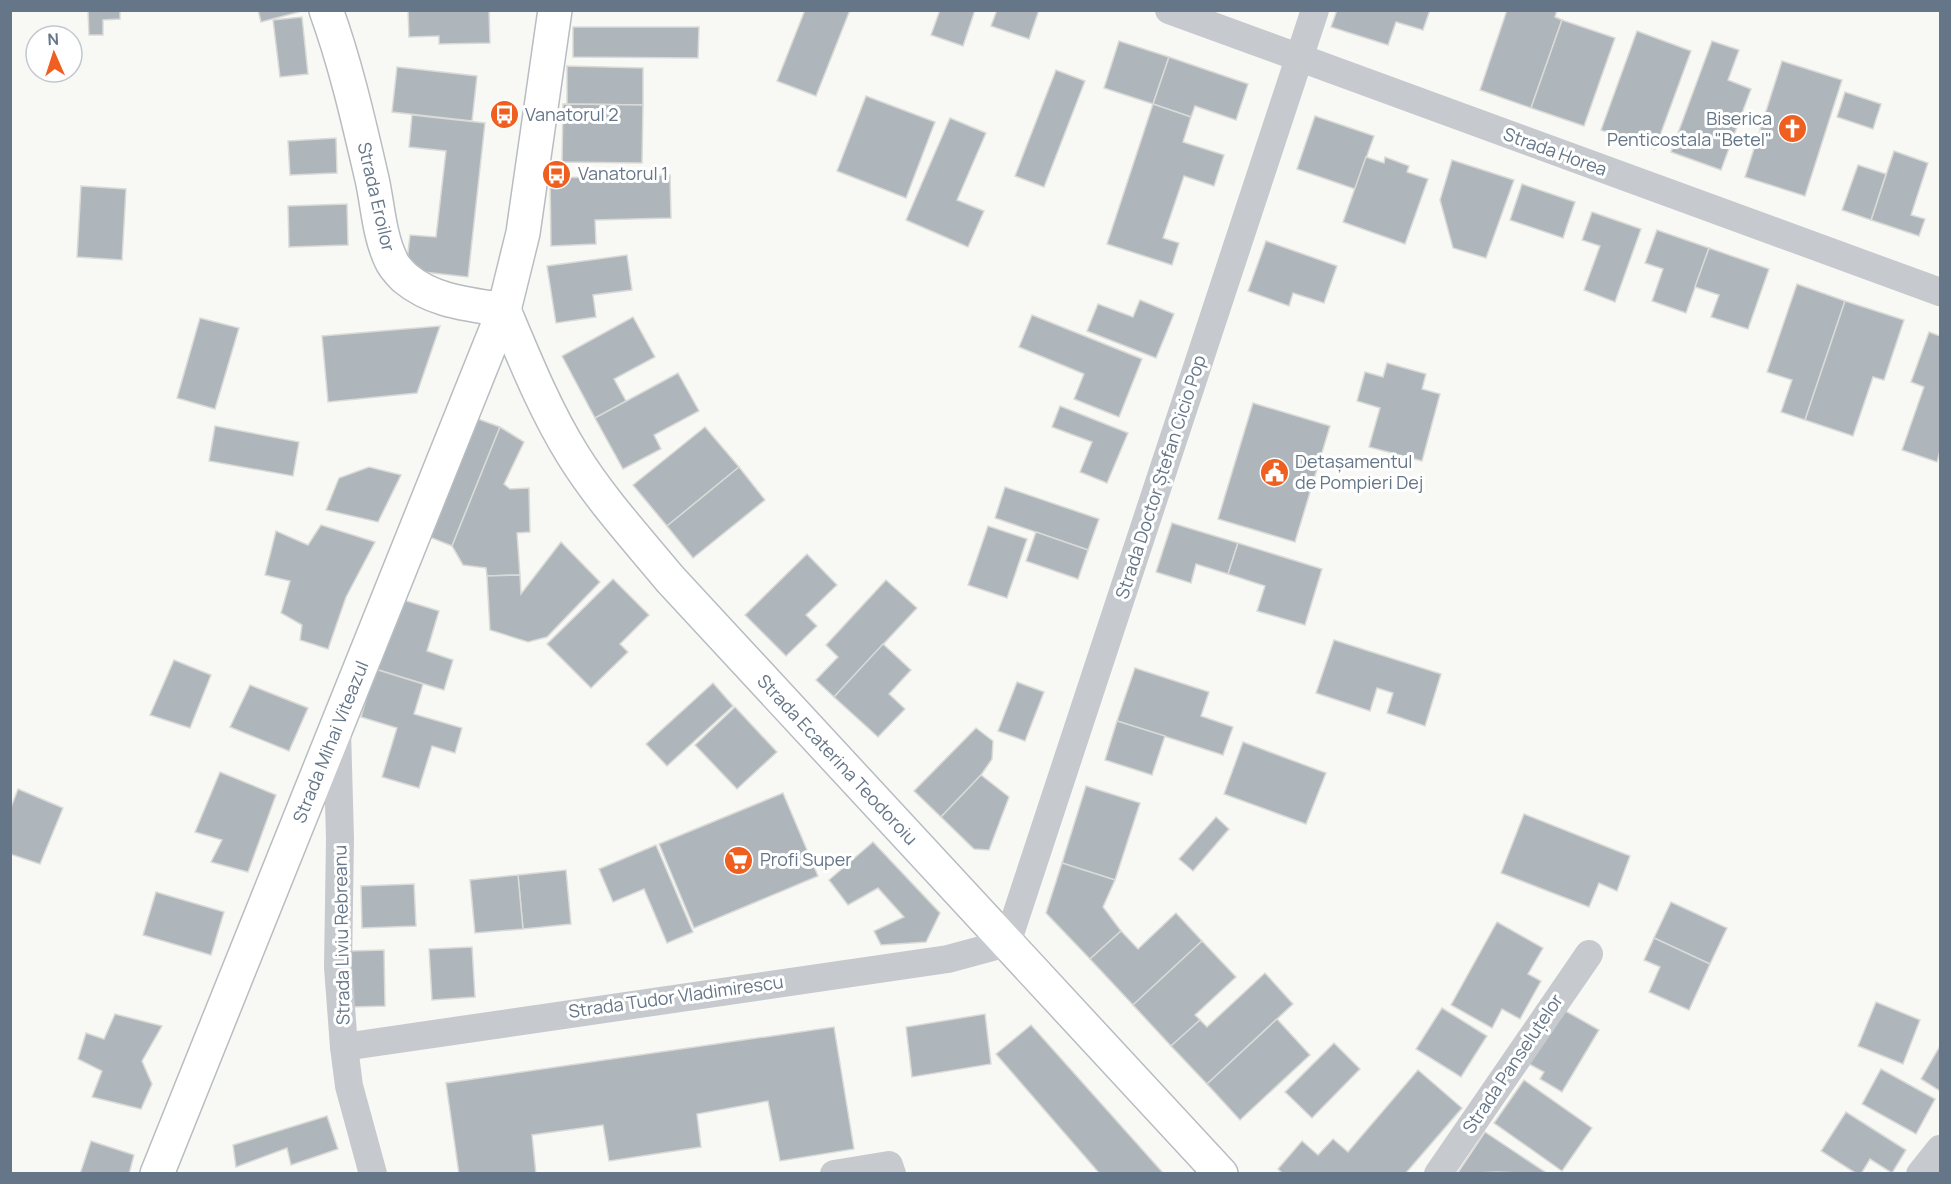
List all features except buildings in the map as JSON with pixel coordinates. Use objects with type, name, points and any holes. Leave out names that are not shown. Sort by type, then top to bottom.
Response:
[{"type":"main road","name":"Strada Eroilor","points":[[326,10],[350,90],[382,234],[391,261],[403,276],[425,292],[449,301],[504,310]]},
{"type":"main road","name":"Strada Mihai Viteazul","points":[[157,1173],[504,310],[523,233],[555,10]]},
{"type":"main road","name":"Strada Ecaterina Teodoroiu","points":[[504,310],[547,410],[574,456],[615,513],[670,579],[1221,1173]]},
{"type":"street","name":"Strada Horea","points":[[1169,10],[1941,292]]},
{"type":"street","name":"Strada Doctor Ștefan Cicio Pop","points":[[1007,943],[1315,10]]},
{"type":"street","name":"Strada Liviu Rebreanu","points":[[336,728],[340,838],[338,967],[344,1047],[349,1086],[373,1173]]},
{"type":"street","name":"Strada Tudor Vladimirescu","points":[[344,1047],[948,959],[1007,943]]},
{"type":"street","name":"Strada Panseluțelor","points":[[1438,1173],[1589,954]]},
{"type":"street","points":[[1920,1173],[1941,1149]]},
{"type":"street","points":[[834,1173],[889,1165],[892,1173]]},
{"type":"place","name":"Vanatorul 2","points":[[504,115]]},
{"type":"place","name":"Biserica Penticostala \"Betel\"","points":[[1793,129]]},
{"type":"place","name":"Vanatorul 1","points":[[557,174]]},
{"type":"place","name":"Detașamentul de Pompieri Dej","points":[[1274,472]]},
{"type":"place","name":"Profi Super","points":[[739,860]]}]
